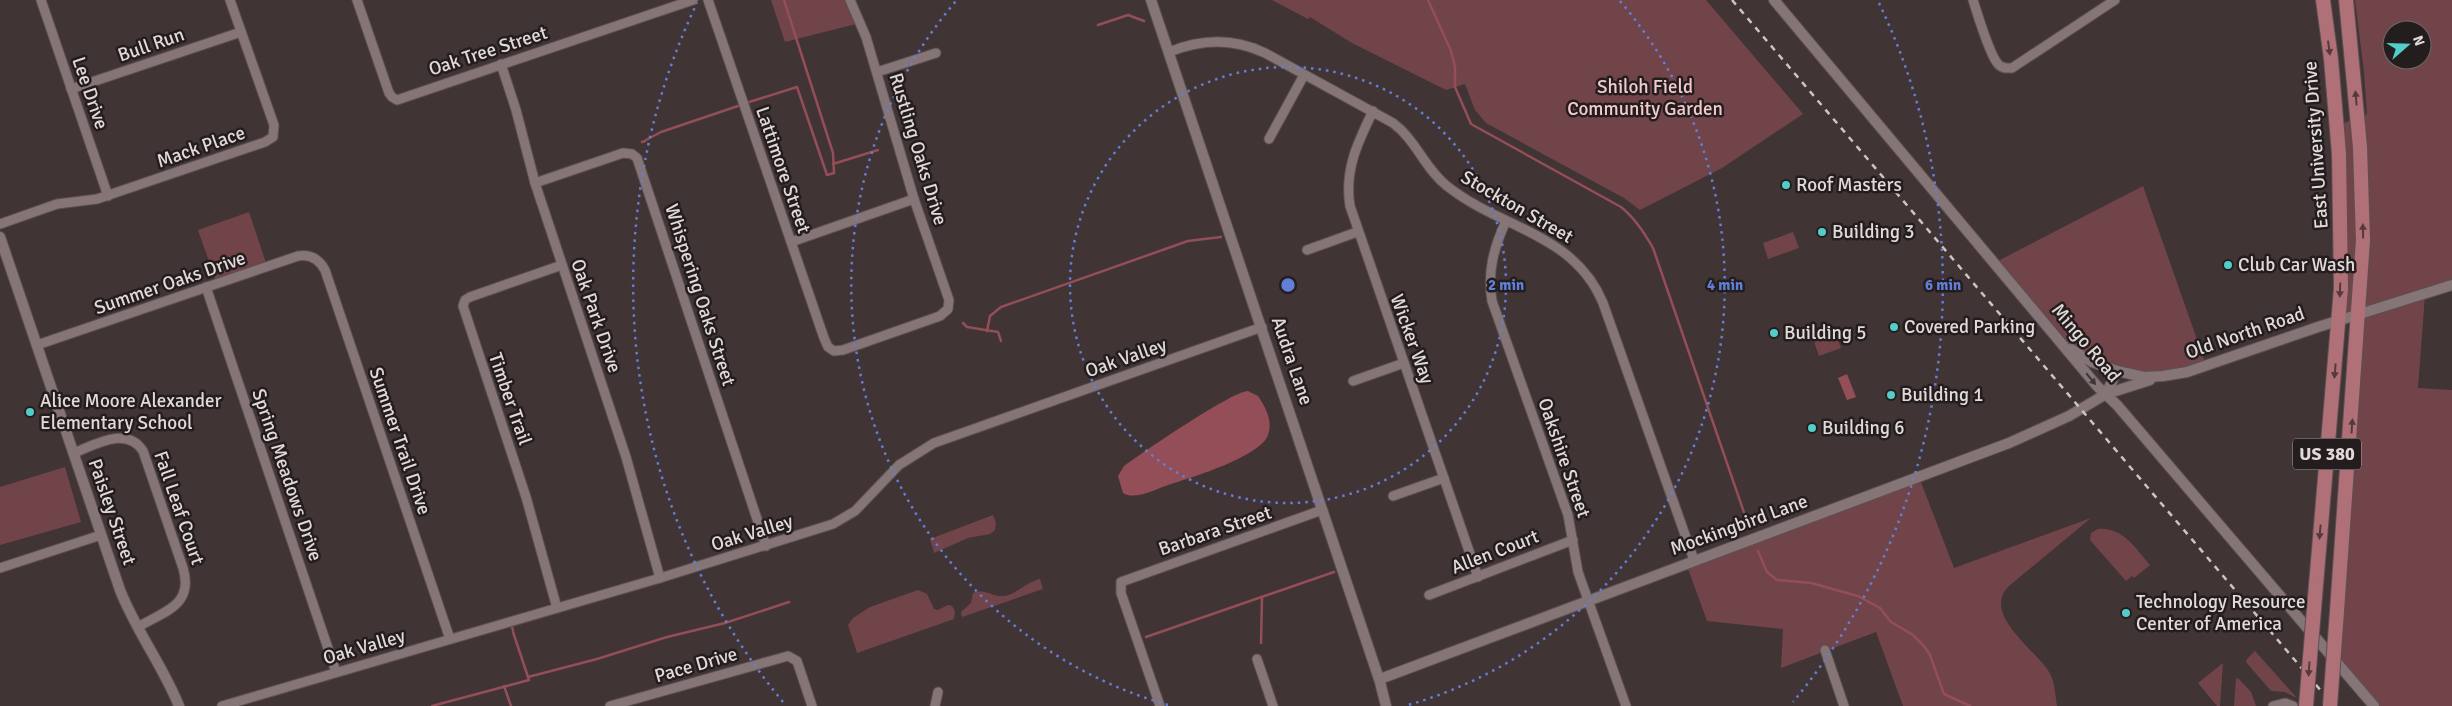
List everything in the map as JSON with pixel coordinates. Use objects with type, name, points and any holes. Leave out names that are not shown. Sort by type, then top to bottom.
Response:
[{"type":"main road","name":"East University Drive","points":[[2306,706],[2338,322],[2341,244],[2339,154],[2331,59],[2323,0]]},
{"type":"main road","name":"US 380","points":[[2330,706],[2363,240],[2362,176],[2346,0]]},
{"type":"street","name":"Lee Drive","points":[[41,0],[108,196]]},
{"type":"street","name":"Mack Place","points":[[0,224],[57,204],[94,200],[108,196],[265,142],[273,137],[274,125],[230,0]]},
{"type":"street","name":"Oak Tree Street","points":[[357,0],[393,99],[401,98],[693,0]]},
{"type":"street","name":"Lattimore Street","points":[[708,0],[824,338],[831,350]]},
{"type":"street","name":"Rustling Oaks Drive","points":[[831,350],[843,350],[940,316],[948,309],[949,296],[914,199],[877,72],[850,0]]},
{"type":"street","name":"Audra Lane","points":[[1151,0],[1380,679],[1386,706]]},
{"type":"street","name":"Mingo Road","points":[[1774,0],[2106,394],[2374,706]]},
{"type":"street","points":[[1973,0],[1992,54],[1998,64],[2004,69],[2012,68],[2115,0]]},
{"type":"street","name":"Bull Run","points":[[71,89],[241,32]]},
{"type":"street","name":"Stockton Street","points":[[1169,52],[1198,43],[1231,42],[1257,50],[1373,111],[1405,132],[1437,177],[1448,187],[1563,250],[1582,267],[1596,287],[1694,560]]},
{"type":"street","points":[[877,72],[936,54]]},
{"type":"street","name":"Oak Park Drive","points":[[501,64],[516,110],[535,183],[623,447],[660,578]]},
{"type":"street","points":[[1269,139],[1304,75]]},
{"type":"street","name":"Wicker Way","points":[[1373,111],[1357,145],[1348,176],[1348,199],[1357,232],[1478,577]]},
{"type":"street","name":"Whispering Oaks Street","points":[[535,183],[623,153],[632,154],[637,158],[766,546]]},
{"type":"street","points":[[791,242],[914,199]]},
{"type":"street","name":"Oakshire Street","points":[[1506,220],[1493,255],[1490,282],[1492,301],[1568,515],[1575,562],[1626,706]]},
{"type":"street","points":[[1307,250],[1357,232]]},
{"type":"street","name":"Paisley Street","points":[[0,237],[124,599],[165,673],[179,706]]},
{"type":"street","name":"Summer Oaks Drive","points":[[36,345],[298,256],[313,258]]},
{"type":"street","name":"Summer Trail Drive","points":[[313,258],[325,270],[450,639]]},
{"type":"street","name":"Timber Trail","points":[[557,608],[527,500],[462,306],[465,300],[470,297],[562,265]]},
{"type":"street","name":"Old North Road","points":[[2056,334],[2082,357],[2117,371],[2144,377],[2163,376],[2187,372],[2452,285]]},
{"type":"street","name":"Spring Meadows Drive","points":[[206,287],[336,672]]},
{"type":"street","name":"Oak Valley","points":[[222,706],[660,578],[833,524],[861,506],[891,472],[934,443],[1262,327]]},
{"type":"street","points":[[1353,381],[1404,363]]},
{"type":"street","points":[[2106,394],[2113,384],[2117,371]]},
{"type":"street","name":"Mockingbird Lane","points":[[1380,679],[1694,560],[2009,444],[2070,416],[2106,394],[2163,376]]},
{"type":"street","name":"Fall Leaf Court","points":[[74,453],[120,437],[135,441],[143,451],[183,568],[187,588],[180,602],[138,627]]},
{"type":"street","points":[[1393,496],[1444,478]]},
{"type":"street","name":"Barbara Street","points":[[1160,706],[1120,585],[1126,580],[1322,510]]},
{"type":"street","points":[[0,568],[101,534]]},
{"type":"street","name":"Allen Court","points":[[1429,595],[1573,540]]},
{"type":"street","points":[[1825,650],[1841,705]]},
{"type":"street","name":"Pace Drive","points":[[610,706],[791,657],[798,665],[812,706]]},
{"type":"street","points":[[1257,659],[1273,706]]},
{"type":"street","points":[[935,706],[938,692]]},
{"type":"street","points":[[2273,706],[2285,703],[2293,706]]},
{"type":"green space","points":[[771,0],[850,0],[860,23],[785,42]]},
{"type":"green space","name":"Shiloh Field Community Garden","points":[[1272,0],[1706,0],[1803,114],[1722,168],[1640,210],[1624,198],[1486,123],[1475,110],[1465,84],[1446,90],[1352,43],[1310,17],[1308,19]]},
{"type":"green space","points":[[2355,0],[2452,0],[2452,285],[2425,295],[2418,388],[2452,390],[2452,706],[2374,706],[2333,659],[2359,316],[2338,322],[2336,126],[2367,114]]},
{"type":"green space","points":[[2143,186],[2206,365],[2151,378],[2074,351],[1994,263]]},
{"type":"green space","points":[[249,212],[267,266],[217,284],[198,230]]},
{"type":"green space","points":[[1793,232],[1799,248],[1768,259],[1763,243]]},
{"type":"green space","points":[[1834,328],[1841,348],[1819,356],[1812,336]]},
{"type":"green space","points":[[65,467],[81,522],[0,545],[0,487]]},
{"type":"green space","points":[[1919,477],[1954,568],[2091,518],[2009,586],[2002,597],[2001,608],[2013,631],[2049,672],[2054,684],[2057,706],[1903,706],[1876,632],[1781,668],[1783,629],[1707,621],[1686,563]]},
{"type":"green space","points":[[993,515],[996,523],[995,530],[990,534],[968,538],[934,553],[930,539]]},
{"type":"green space","points":[[2098,529],[2115,531],[2121,535],[2134,546],[2150,565],[2134,578],[2132,576],[2126,581],[2090,540],[2091,533]]},
{"type":"green space","points":[[1040,579],[1043,589],[962,617],[961,612],[971,603],[973,593],[985,592],[1004,596],[1009,595]]},
{"type":"green space","points":[[918,590],[927,594],[934,609],[938,610],[948,605],[952,606],[955,611],[954,619],[857,653],[848,625],[853,618],[870,607]]},
{"type":"green space","points":[[2255,651],[2297,698],[2285,692],[2271,691],[2246,662]]},
{"type":"green space","points":[[2223,663],[2220,706],[2217,706],[2198,683]]},
{"type":"green space","points":[[2238,678],[2251,692],[2256,706],[2234,706],[2236,679]]},
{"type":"shaded area","points":[[1847,374],[1856,397],[1847,400],[1838,378]]},
{"type":"shaded area","points":[[1248,391],[1258,396],[1268,415],[1270,425],[1268,435],[1263,443],[1240,458],[1209,471],[1140,495],[1134,496],[1123,493],[1118,476],[1124,466],[1206,411]]},
{"type":"waterway","points":[[746,103],[797,87],[827,175],[834,173],[833,153],[784,0]]},
{"type":"waterway","points":[[1428,0],[1451,51],[1455,67],[1455,87],[1471,124],[1621,207],[1646,236],[1653,248],[1749,527]]},
{"type":"waterway","points":[[1098,25],[1128,15],[1144,21]]},
{"type":"waterway","points":[[646,140],[661,132],[741,105]]},
{"type":"waterway","points":[[833,164],[878,150]]},
{"type":"waterway","points":[[987,331],[990,316],[1001,307],[1188,241],[1221,237]]},
{"type":"waterway","points":[[963,323],[967,327],[998,332],[1001,341]]},
{"type":"waterway","points":[[1758,551],[1767,572],[1777,580],[1811,583],[1858,596],[1880,608],[1891,622],[1913,635],[1924,646],[1930,655],[1944,694],[1970,706]]},
{"type":"waterway","points":[[1146,637],[1334,572]]},
{"type":"waterway","points":[[1261,643],[1262,597]]},
{"type":"waterway","points":[[528,677],[597,659],[667,637],[725,623],[789,602]]},
{"type":"waterway","points":[[510,623],[513,630]]},
{"type":"waterway","points":[[432,706],[529,680],[513,632]]},
{"type":"waterway","points":[[504,686],[511,706]]},
{"type":"railway","points":[[1732,0],[2334,706]]},
{"type":"place","name":"Roof Masters","points":[[1786,185]]},
{"type":"place","name":"Building 3","points":[[1822,232]]},
{"type":"place","name":"Club Car Wash","points":[[2228,265]]},
{"type":"place","name":"Covered Parking","points":[[1894,327]]},
{"type":"place","name":"Building 5","points":[[1774,333]]},
{"type":"place","name":"Building 1","points":[[1891,395]]},
{"type":"place","name":"Alice Moore Alexander Elementary School","points":[[30,412]]},
{"type":"place","name":"Building 6","points":[[1812,428]]},
{"type":"place","name":"Technology Resource Center of America","points":[[2126,613]]}]
